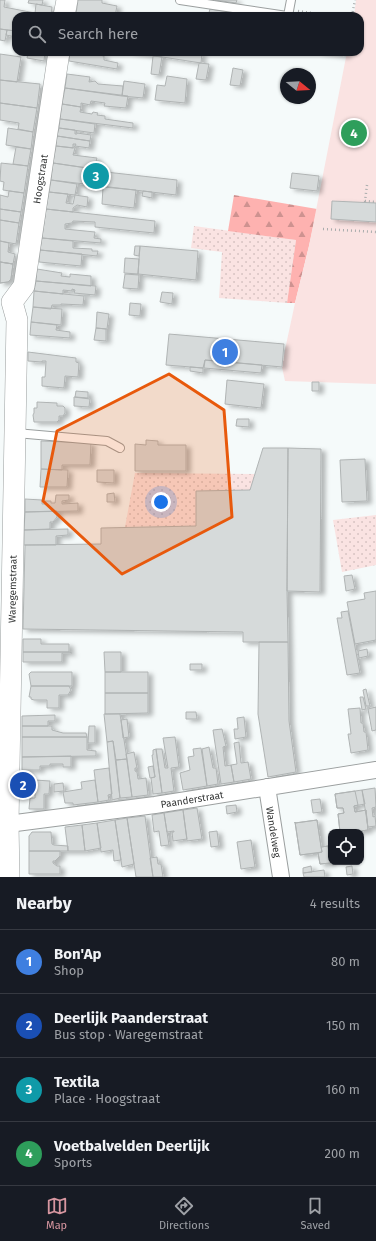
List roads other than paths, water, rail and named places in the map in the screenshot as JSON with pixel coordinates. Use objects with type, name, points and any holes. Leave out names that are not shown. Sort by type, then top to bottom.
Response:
[{"type":"street","points":[[65,12],[67,0]]},
{"type":"street","name":"Hoogstraat","points":[[6,299],[24,286],[58,56]]},
{"type":"street","name":"Waregemstraat","points":[[6,299],[17,320],[8,824],[9,877]]},
{"type":"street","name":"Paanderstraat","points":[[8,824],[155,805],[376,770]]},
{"type":"street","name":"Wandelweg","points":[[267,787],[281,877]]},
{"type":"lane","points":[[180,0],[273,12]]},
{"type":"lane","points":[[288,12],[291,0]]},
{"type":"lane","points":[[15,433],[107,441],[120,448]]},
{"type":"place","name":"Voetbalvelden Deerlijk","points":[[354,133]]},
{"type":"place","name":"Textila","points":[[96,176]]},
{"type":"place","name":"Bon'Ap","points":[[225,352]]},
{"type":"place","name":"Deerlijk Paanderstraat","points":[[23,785]]}]
